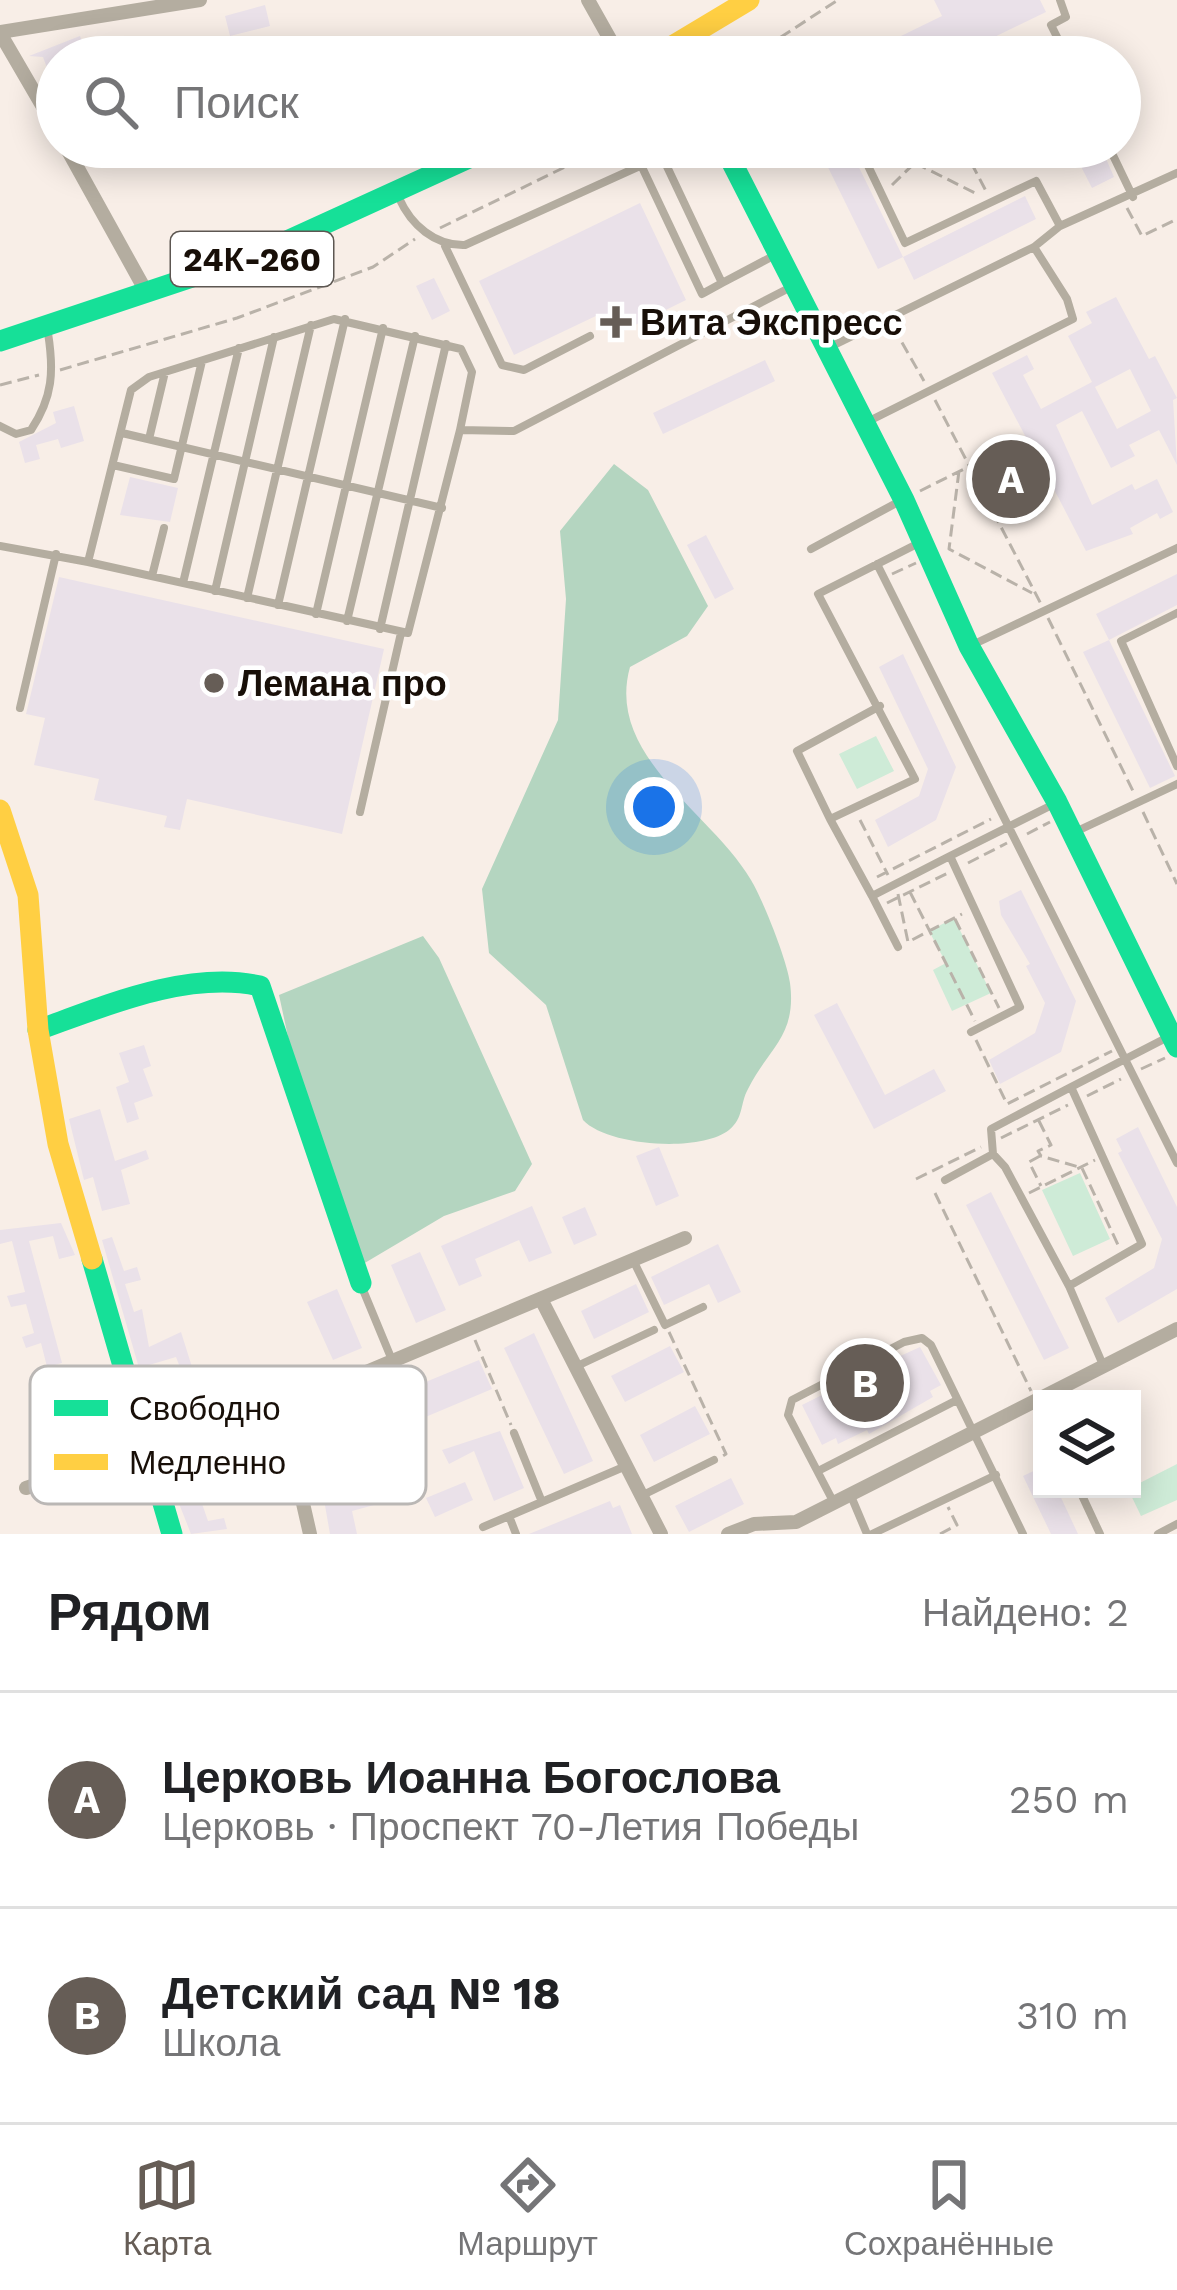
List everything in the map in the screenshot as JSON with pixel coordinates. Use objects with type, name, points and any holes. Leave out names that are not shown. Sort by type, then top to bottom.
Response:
[{"type":"street","points":[[36,94],[0,33],[200,0]]},
{"type":"street","points":[[587,0],[608,36]]},
{"type":"street","points":[[683,36],[730,0]]},
{"type":"street","points":[[689,36],[749,0]]},
{"type":"street","points":[[78,168],[143,286]]},
{"type":"street","name":"24К-260","points":[[0,327],[143,286],[290,236],[435,168]]},
{"type":"street","name":"24К-260","points":[[0,341],[217,273],[452,168]]},
{"type":"street","points":[[735,168],[904,500],[920,552],[1057,802],[1175,1041]]},
{"type":"street","points":[[0,810],[28,895],[38,1030],[58,1144],[121,1366]]},
{"type":"street","points":[[38,1030],[105,1005],[230,980],[260,986],[361,1283]]},
{"type":"street","points":[[380,1366],[686,1238]]},
{"type":"street","points":[[541,1299],[661,1534]]},
{"type":"street","points":[[1064,1390],[1177,1328]]},
{"type":"street","points":[[728,1534],[754,1524],[796,1522],[974,1429],[1033,1408]]},
{"type":"street","points":[[26,1488],[30,1487]]},
{"type":"street","points":[[162,1504],[172,1534]]},
{"type":"street","points":[[303,1504],[310,1534]]},
{"type":"lane","points":[[1057,36],[1051,26],[1066,17],[1060,0]]},
{"type":"lane","points":[[445,245],[465,245],[634,168]]},
{"type":"lane","points":[[642,168],[701,294],[778,254]]},
{"type":"lane","points":[[668,168],[722,284]]},
{"type":"lane","points":[[869,168],[905,243],[1036,181],[1060,226]]},
{"type":"lane","points":[[1117,168],[1128,199]]},
{"type":"lane","points":[[827,348],[1034,247],[1060,226],[1177,173]]},
{"type":"lane","points":[[398,196],[407,216],[445,245],[502,365],[524,370],[590,336]]},
{"type":"lane","points":[[865,423],[1073,319],[1067,299],[1034,247]]},
{"type":"lane","points":[[460,430],[514,431],[795,285]]},
{"type":"lane","points":[[278,605],[346,319]]},
{"type":"lane","points":[[0,546],[56,554],[88,562],[152,576],[183,584],[380,629],[408,633],[416,617],[472,372],[461,349],[346,319],[311,325],[165,372],[131,390],[88,562]]},
{"type":"lane","points":[[247,598],[311,325]]},
{"type":"lane","points":[[0,426],[16,434],[31,430],[49,397],[54,371],[48,328]]},
{"type":"lane","points":[[316,614],[383,328]]},
{"type":"lane","points":[[347,621],[415,336]]},
{"type":"lane","points":[[215,591],[274,337]]},
{"type":"lane","points":[[380,629],[446,343]]},
{"type":"lane","points":[[183,584],[239,348]]},
{"type":"lane","points":[[113,465],[174,479],[202,360]]},
{"type":"lane","points":[[149,439],[165,372]]},
{"type":"lane","points":[[122,433],[442,508]]},
{"type":"lane","points":[[811,548],[904,500]]},
{"type":"lane","points":[[152,576],[164,529]]},
{"type":"lane","points":[[969,646],[1177,548]]},
{"type":"lane","points":[[830,819],[915,779],[818,594],[877,564],[920,552]]},
{"type":"lane","points":[[20,708],[56,554]]},
{"type":"lane","points":[[877,564],[1177,1163]]},
{"type":"lane","points":[[1177,613],[1120,641],[1177,766]]},
{"type":"lane","points":[[360,812],[401,633]]},
{"type":"lane","points":[[880,706],[797,752],[898,947]]},
{"type":"lane","points":[[1073,833],[1177,784]]},
{"type":"lane","points":[[872,896],[1057,802]]},
{"type":"lane","points":[[950,856],[1020,1006],[975,1030]]},
{"type":"lane","points":[[1102,1366],[1070,1286],[993,1154],[991,1129],[1175,1041]]},
{"type":"lane","points":[[1070,1286],[1142,1244],[1071,1088]]},
{"type":"lane","points":[[945,1180],[993,1154]]},
{"type":"lane","points":[[633,1260],[665,1325],[703,1307]]},
{"type":"lane","points":[[361,1283],[392,1361]]},
{"type":"lane","points":[[575,1367],[654,1330]]},
{"type":"lane","points":[[834,1503],[788,1414],[792,1400],[922,1338],[932,1346],[1023,1534]]},
{"type":"lane","points":[[820,1470],[958,1400]]},
{"type":"lane","points":[[514,1432],[542,1502]]},
{"type":"lane","points":[[641,1496],[714,1460]]},
{"type":"lane","points":[[482,1528],[626,1466]]},
{"type":"lane","points":[[850,1495],[870,1534],[996,1475]]},
{"type":"lane","points":[[1082,1498],[1100,1534]]},
{"type":"lane","points":[[509,1516],[516,1534]]},
{"type":"lane","points":[[1158,1534],[1177,1524]]},
{"type":"path","points":[[782,36],[838,0]]},
{"type":"path","points":[[0,385],[237,318],[373,267],[564,168]]},
{"type":"path","points":[[882,195],[909,168]]},
{"type":"path","points":[[924,168],[991,201]]},
{"type":"path","points":[[973,168],[991,201]]},
{"type":"path","points":[[1128,199],[1142,236],[1177,219]]},
{"type":"path","points":[[890,320],[1044,611],[1177,884]]},
{"type":"path","points":[[904,500],[994,454]]},
{"type":"path","points":[[959,471],[950,549],[1036,596]]},
{"type":"path","points":[[884,577],[920,552]]},
{"type":"path","points":[[865,884],[1004,813]]},
{"type":"path","points":[[910,892],[1007,1104],[1119,1048]]},
{"type":"path","points":[[929,931],[954,918],[1003,1016]]},
{"type":"path","points":[[916,1179],[1132,1073],[1175,1041]]},
{"type":"path","points":[[1038,1120],[1051,1145],[1038,1151],[1082,1168],[1123,1255]]},
{"type":"path","points":[[1021,1196],[1102,1155]]},
{"type":"path","points":[[1042,1156],[1029,1162],[1042,1187]]},
{"type":"path","points":[[934,1193],[1033,1394]]},
{"type":"path","points":[[665,1325],[726,1454],[714,1460]]},
{"type":"path","points":[[470,1329],[514,1432]]},
{"type":"path","points":[[944,1500],[962,1534]]},
{"type":"path","points":[[940,1534],[957,1525]]},
{"type":"green space","points":[[614,464],[648,490],[708,606],[687,636],[630,667],[626,699],[633,728],[666,782],[751,880],[774,930],[790,983],[785,1029],[748,1089],[737,1120],[729,1130],[697,1142],[632,1141],[583,1120],[546,1005],[489,953],[482,889],[558,720],[566,599],[560,531]]},
{"type":"green space","points":[[876,736],[894,771],[857,789],[839,754]]},
{"type":"green space","points":[[954,918],[991,993],[952,1011],[933,970],[946,963],[929,931]]},
{"type":"green space","points":[[423,936],[439,958],[532,1164],[515,1191],[444,1216],[363,1264],[290,1046],[279,995]]},
{"type":"green space","points":[[1080,1173],[1110,1239],[1073,1256],[1042,1190]]},
{"type":"green space","points":[[1177,1464],[1177,1500],[1141,1516],[1132,1498],[1141,1498],[1141,1482]]},
{"type":"building","points":[[934,0],[1040,0],[1046,12],[996,36],[901,36],[942,16]]},
{"type":"building","points":[[265,5],[270,26],[230,36],[225,16]]},
{"type":"building","points":[[828,168],[859,168],[903,257],[878,269]]},
{"type":"building","points":[[1082,168],[1110,168],[1114,177],[1092,188]]},
{"type":"building","points":[[1025,196],[1036,219],[914,280],[903,257]]},
{"type":"building","points":[[640,203],[686,300],[611,337],[600,314],[514,355],[479,281]]},
{"type":"building","points":[[434,278],[450,311],[432,320],[416,286]]},
{"type":"building","points":[[1116,297],[1149,359],[1155,356],[1177,398],[1173,400],[1177,465],[1159,430],[1129,445],[1135,456],[1111,468],[1082,411],[1056,425],[1092,505],[1132,484],[1135,490],[1157,479],[1173,512],[1160,519],[1157,513],[1130,528],[1133,534],[1086,551],[1043,468],[1049,465],[1039,446],[1032,449],[992,373],[1027,355],[1034,369],[1023,375],[1041,409],[1092,382],[1068,336],[1092,323],[1086,312]],"holes":[[[1130,369],[1151,411],[1117,429],[1095,387]]]},
{"type":"building","points":[[765,360],[775,381],[663,434],[653,413]]},
{"type":"building","points":[[74,406],[84,441],[61,448],[58,439],[36,445],[40,459],[25,463],[19,442],[56,423],[53,412]]},
{"type":"building","points":[[130,477],[178,488],[170,522],[120,515]]},
{"type":"building","points":[[706,535],[734,589],[715,599],[687,545]]},
{"type":"building","points":[[1177,574],[1177,605],[1109,640],[1096,614]]},
{"type":"building","name":"Лемана про","points":[[59,577],[384,649],[342,834],[187,799],[180,830],[164,827],[167,816],[94,800],[99,779],[34,765],[45,718],[26,714]]},
{"type":"building","points":[[1109,640],[1175,776],[1150,788],[1083,652]]},
{"type":"building","points":[[903,654],[956,767],[936,820],[888,847],[875,820],[919,796],[928,769],[879,667]]},
{"type":"building","points":[[1021,890],[1076,1001],[1061,1052],[1000,1084],[989,1060],[1035,1033],[1045,1003],[1026,966],[1030,964],[1001,915],[999,901]]},
{"type":"building","points":[[837,1003],[885,1095],[934,1069],[946,1091],[874,1129],[814,1015]]},
{"type":"building","points":[[144,1045],[151,1066],[143,1069],[153,1096],[134,1103],[139,1119],[127,1123],[116,1087],[129,1082],[119,1053]]},
{"type":"building","points":[[100,1109],[115,1161],[146,1150],[149,1159],[121,1170],[130,1204],[102,1211],[93,1177],[84,1180],[69,1119]]},
{"type":"building","points":[[1138,1127],[1177,1207],[1177,1289],[1118,1323],[1105,1298],[1154,1268],[1162,1239],[1118,1153],[1122,1151],[1116,1139]]},
{"type":"building","points":[[659,1147],[679,1196],[656,1206],[636,1156]]},
{"type":"building","points":[[991,1192],[1069,1348],[1044,1360],[966,1205]]},
{"type":"building","points":[[532,1206],[552,1253],[529,1262],[519,1240],[475,1259],[482,1276],[459,1286],[441,1246]]},
{"type":"building","points":[[585,1207],[597,1235],[574,1245],[562,1217]]},
{"type":"building","points":[[61,1223],[75,1255],[59,1259],[53,1236],[29,1241],[62,1363],[47,1366],[41,1343],[26,1348],[22,1337],[34,1333],[26,1304],[11,1307],[7,1296],[25,1292],[12,1241],[0,1244],[0,1230]]},
{"type":"building","points":[[112,1237],[124,1271],[137,1267],[141,1280],[125,1284],[134,1312],[142,1309],[149,1347],[181,1332],[192,1366],[179,1366],[176,1357],[138,1366],[102,1240]]},
{"type":"building","points":[[718,1244],[741,1292],[718,1303],[709,1284],[664,1305],[651,1277]]},
{"type":"building","points":[[420,1252],[446,1310],[416,1323],[391,1265]]},
{"type":"building","points":[[636,1284],[649,1312],[594,1339],[581,1311]]},
{"type":"building","points":[[337,1289],[362,1348],[333,1360],[307,1302]]},
{"type":"building","points":[[534,1333],[593,1461],[564,1474],[504,1348]]},
{"type":"building","points":[[670,1346],[684,1372],[625,1402],[611,1376]]},
{"type":"building","points":[[920,1347],[941,1385],[930,1391],[933,1397],[869,1434],[867,1430],[838,1444],[836,1438],[822,1445],[802,1405],[842,1385],[846,1394],[889,1372],[885,1363]]},
{"type":"building","points":[[479,1360],[492,1389],[426,1417],[426,1382]]},
{"type":"building","points":[[695,1406],[710,1434],[654,1462],[640,1435]]},
{"type":"building","points":[[500,1431],[524,1488],[494,1501],[474,1451],[449,1464],[442,1450]]},
{"type":"building","points":[[1033,1471],[1033,1497],[1023,1476]]},
{"type":"building","points":[[731,1478],[744,1504],[689,1532],[675,1506]]},
{"type":"building","points":[[465,1482],[473,1500],[435,1517],[426,1498]]},
{"type":"building","points":[[1034,1498],[1061,1498],[1078,1534],[1051,1534]]},
{"type":"building","points":[[610,1501],[613,1508],[620,1505],[632,1534],[529,1534]]},
{"type":"building","points":[[179,1504],[202,1504],[208,1521],[224,1518],[227,1529],[191,1534]]},
{"type":"building","points":[[325,1504],[374,1504],[352,1511],[357,1534],[330,1534]]},
{"type":"traffic: fast","points":[[0,341],[252,257],[447,168]]},
{"type":"traffic: fast","points":[[735,168],[904,500],[969,646],[1057,802],[1177,1047]]},
{"type":"traffic: fast","points":[[38,1030],[176,987],[233,982],[260,986],[361,1283]]},
{"type":"traffic: fast","points":[[92,1259],[123,1366]]},
{"type":"traffic: fast","points":[[163,1504],[172,1534]]},
{"type":"traffic: slow","points":[[689,36],[749,0]]},
{"type":"traffic: slow","points":[[0,810],[28,895],[38,1030],[58,1144],[92,1259]]},
{"type":"place","name":"Вита Экспресс","points":[[616,322]]},
{"type":"place","name":"Церковь Иоанна Богослова","points":[[1011,479]]},
{"type":"place","name":"Лемана про","points":[[214,683]]},
{"type":"place","name":"Детский сад № 18","points":[[865,1383]]}]
